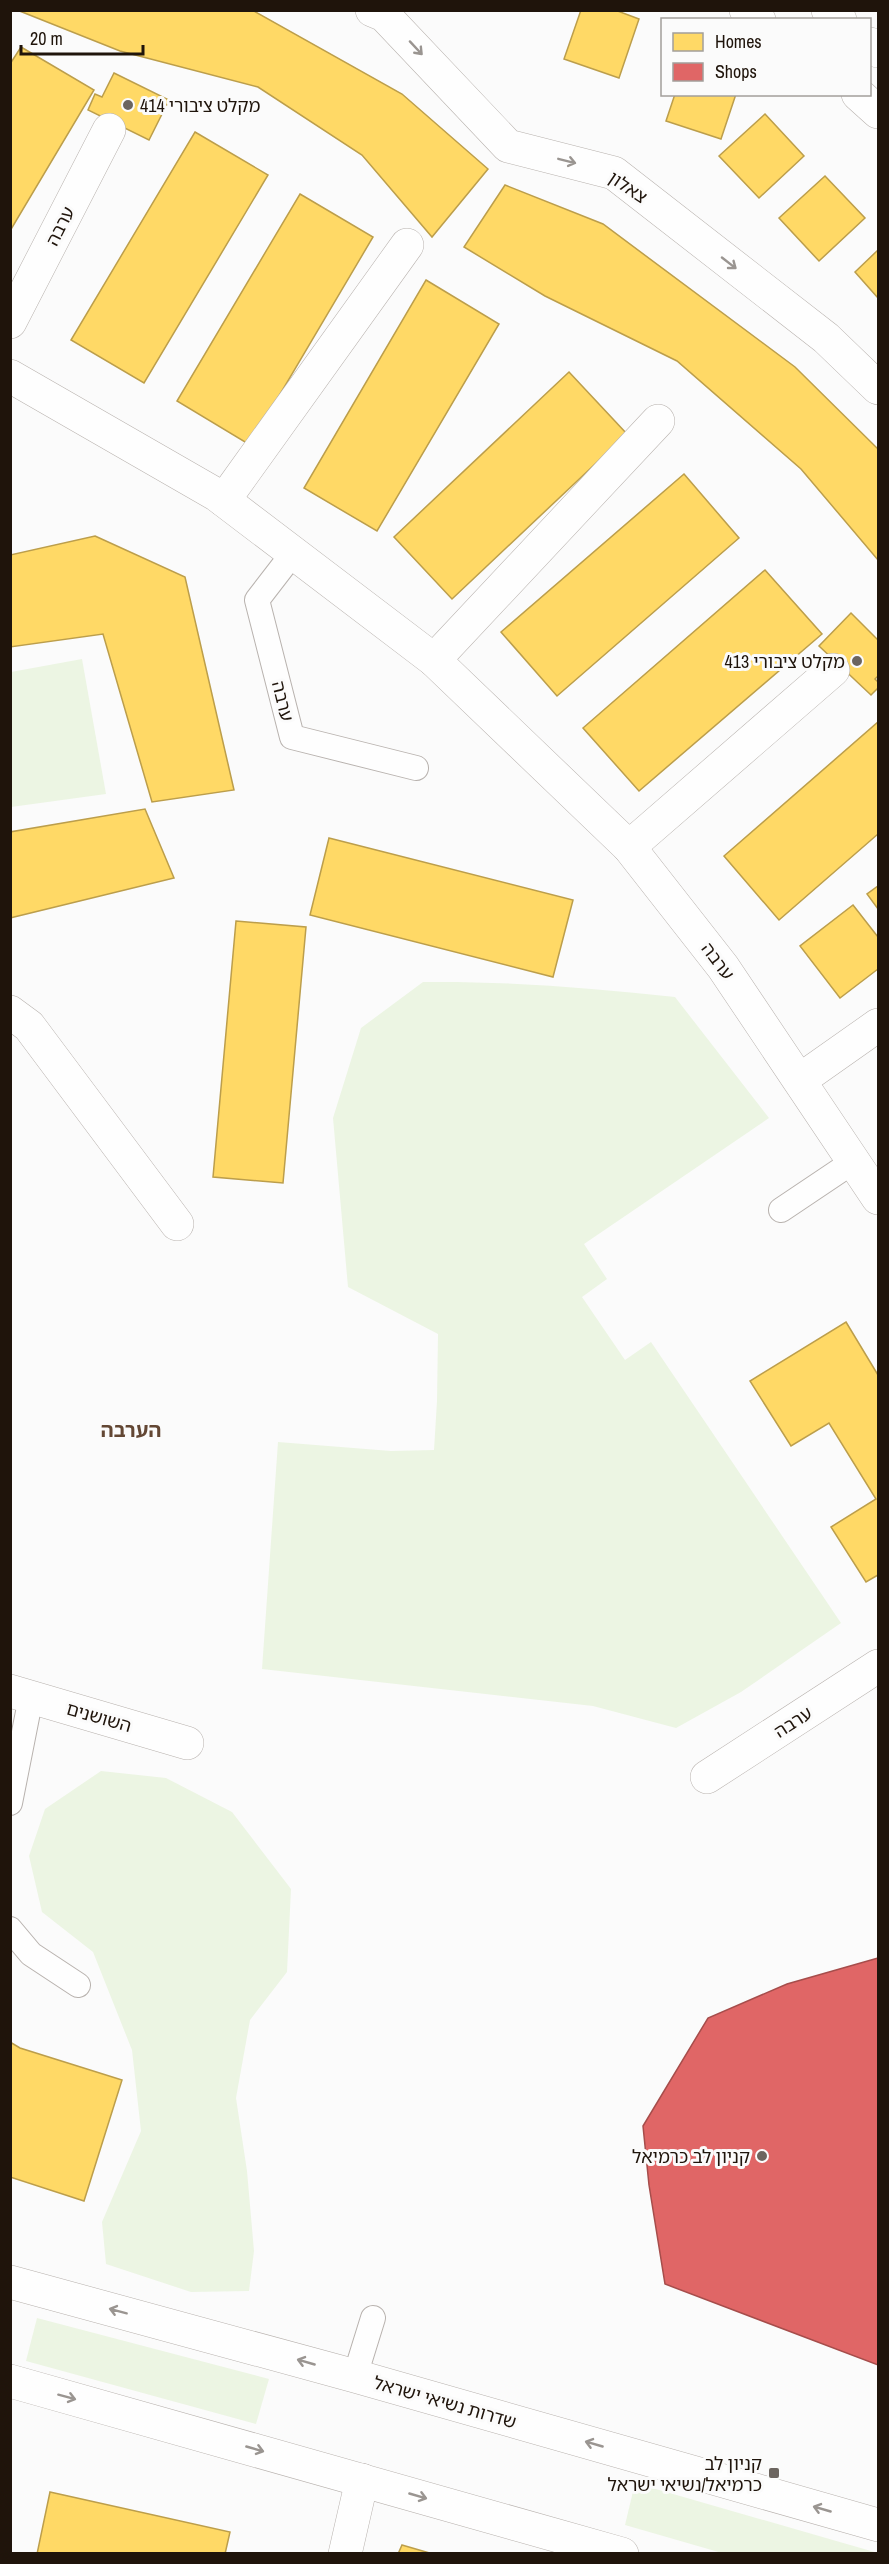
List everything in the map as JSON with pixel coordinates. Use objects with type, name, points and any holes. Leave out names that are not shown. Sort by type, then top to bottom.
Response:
[{"type":"street","name":"צאלון","points":[[372,10],[384,15],[508,146],[614,173],[826,338],[879,388]]},
{"type":"street","points":[[860,96],[879,112]]},
{"type":"street","name":"ערבה","points":[[10,322],[109,130]]},
{"type":"street","points":[[224,500],[407,245]]},
{"type":"street","name":"ערבה","points":[[10,376],[224,500],[434,660],[629,847],[723,967],[879,1198]]},
{"type":"street","points":[[434,660],[658,421]]},
{"type":"street","points":[[629,847],[833,670]]},
{"type":"street","points":[[10,1012],[28,1026],[177,1224]]},
{"type":"street","points":[[800,1080],[879,1025]]},
{"type":"street","name":"ערבה","points":[[707,1777],[879,1666]]},
{"type":"street","name":"השושנים","points":[[21,1694],[187,1743]]},
{"type":"street","name":"שדרות נשיאי ישראל","points":[[10,2282],[356,2376],[879,2525]]},
{"type":"street","points":[[10,2381],[622,2553]]},
{"type":"street","points":[[345,2553],[362,2480]]},
{"type":"lane","name":"ערבה","points":[[294,552],[257,600],[292,736],[416,768]]},
{"type":"lane","points":[[782,1210],[855,1161]]},
{"type":"lane","points":[[10,1803],[21,1694]]},
{"type":"lane","points":[[10,1929],[31,1954],[78,1985]]},
{"type":"lane","points":[[356,2376],[373,2318]]},
{"type":"green space","points":[[82,659],[106,794],[11,807],[11,672]]},
{"type":"green space","points":[[423,982],[549,986],[675,997],[769,1118],[584,1244],[607,1279],[582,1297],[625,1360],[651,1342],[841,1623],[741,1692],[676,1728],[593,1706],[262,1669],[278,1442],[391,1451],[434,1450],[438,1334],[348,1287],[333,1118],[361,1028]]},
{"type":"green space","points":[[101,1771],[166,1778],[232,1812],[291,1889],[287,1972],[250,2020],[236,2098],[247,2171],[254,2251],[249,2291],[191,2292],[106,2264],[102,2222],[141,2131],[132,2050],[93,1952],[42,1912],[29,1856],[45,1809]]},
{"type":"green space","points":[[37,2318],[269,2379],[256,2424],[26,2361]]},
{"type":"green space","points":[[635,2483],[878,2553],[722,2553],[625,2525]]},
{"type":"building: Homes","points":[[17,10],[252,10],[402,94],[488,169],[432,237],[362,155],[258,87],[120,51]]},
{"type":"building: Homes","points":[[581,10],[615,10],[639,19],[619,78],[564,59]]},
{"type":"building: Homes","points":[[21,47],[94,90],[10,231],[10,64]]},
{"type":"building: Homes","name":"מקלט ציבורי 414","points":[[114,73],[169,100],[149,140],[88,110],[95,94],[102,97]]},
{"type":"building: Homes","points":[[674,96],[735,96],[721,139],[666,121]]},
{"type":"building: Homes","points":[[765,114],[804,156],[759,198],[719,156]]},
{"type":"building: Homes","points":[[195,132],[268,175],[144,383],[71,340]]},
{"type":"building: Homes","points":[[825,176],[865,218],[819,261],[779,218]]},
{"type":"building: Homes","points":[[505,185],[603,224],[795,367],[878,449],[878,560],[801,469],[677,361],[545,296],[464,247]]},
{"type":"building: Homes","points":[[300,194],[373,237],[250,445],[177,401]]},
{"type":"building: Homes","points":[[878,250],[878,298],[855,272]]},
{"type":"building: Homes","points":[[426,280],[499,324],[377,531],[304,488]]},
{"type":"building: Homes","points":[[569,372],[627,434],[452,599],[394,537]]},
{"type":"building: Homes","points":[[684,474],[739,538],[557,696],[501,632]]},
{"type":"building: Homes","points":[[95,536],[185,577],[234,790],[152,802],[103,634],[10,647],[10,555]]},
{"type":"building: Homes","points":[[765,570],[822,634],[639,791],[583,728]]},
{"type":"building: Homes","name":"מקלט ציבורי 413","points":[[851,613],[878,640],[878,676],[875,679],[878,682],[878,688],[871,695],[819,646]]},
{"type":"building: Homes","points":[[878,722],[878,834],[779,920],[724,856]]},
{"type":"building: Homes","points":[[145,809],[174,878],[10,918],[10,832]]},
{"type":"building: Homes","points":[[329,838],[573,900],[553,977],[310,915]]},
{"type":"building: Homes","points":[[878,886],[878,909],[867,894]]},
{"type":"building: Homes","points":[[853,905],[878,937],[878,969],[840,998],[800,946]]},
{"type":"building: Homes","points":[[236,921],[306,927],[283,1183],[213,1177]]},
{"type":"building: Homes","points":[[846,1322],[878,1375],[878,1575],[866,1582],[831,1527],[876,1499],[829,1423],[791,1446],[750,1381]]},
{"type":"building: Homes","points":[[10,2042],[20,2048],[122,2080],[84,2201],[10,2177]]},
{"type":"building: Homes","points":[[50,2492],[230,2532],[225,2554],[37,2554]]},
{"type":"building: Homes","points":[[402,2545],[433,2554],[398,2554]]},
{"type":"building: Shops","name":"קניון לב כרמיאל","points":[[878,1958],[878,2365],[665,2284],[649,2185],[643,2126],[708,2018],[787,1984]]},
{"type":"place","name":"מקלט ציבורי 414","points":[[128,105]]},
{"type":"place","name":"מקלט ציבורי 413","points":[[857,661]]},
{"type":"place","name":"קניון לב כרמיאל","points":[[762,2156]]},
{"type":"place","name":"קניון לב כרמיאל/נשיאי ישראל","points":[[774,2473]]},
{"type":"district","name":"הערבה","points":[[131,1429]]}]
